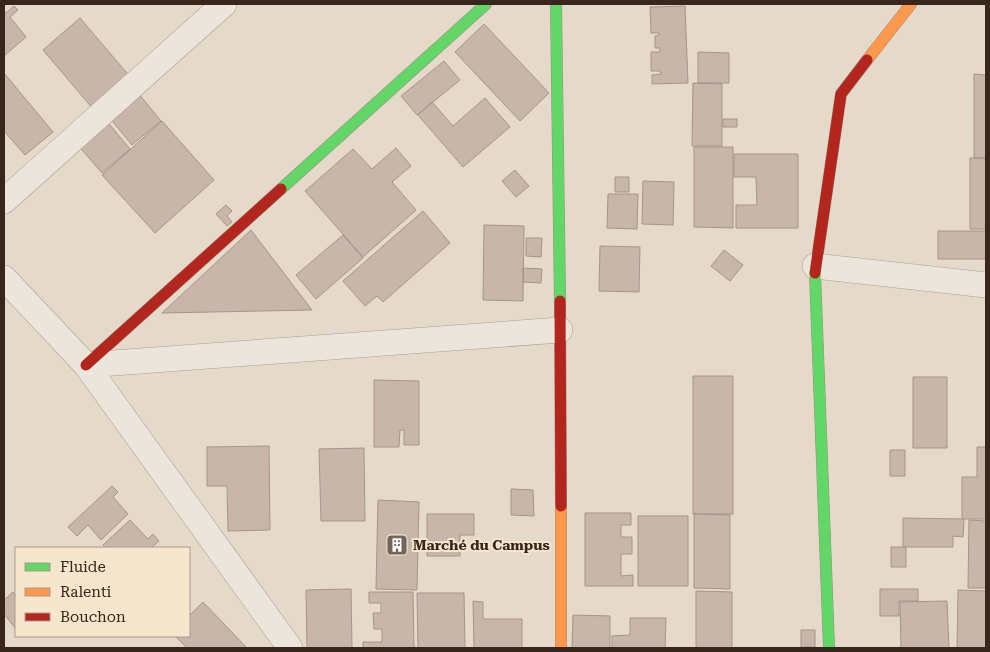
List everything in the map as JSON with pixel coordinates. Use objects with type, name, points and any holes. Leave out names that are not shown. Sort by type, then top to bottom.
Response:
[{"type":"street","points":[[4,201],[224,4]]},
{"type":"street","points":[[86,365],[486,4]]},
{"type":"street","points":[[556,4],[561,648]]},
{"type":"street","points":[[829,648],[815,266],[842,94],[911,4]]},
{"type":"street","points":[[815,266],[986,284]]},
{"type":"street","points":[[4,278],[86,365],[290,648]]},
{"type":"street","points":[[86,365],[560,330]]},
{"type":"building","points":[[14,6],[18,10],[10,17],[26,37],[4,56],[4,10],[6,13]]},
{"type":"building","points":[[685,6],[688,83],[652,84],[652,75],[661,74],[660,71],[651,71],[651,52],[660,52],[660,48],[655,48],[655,36],[659,35],[659,33],[651,33],[650,7]]},
{"type":"building","points":[[80,18],[132,79],[94,110],[43,50]]},
{"type":"building","points":[[484,24],[549,93],[520,121],[455,52]]},
{"type":"building","points":[[698,52],[729,53],[729,83],[698,83]]},
{"type":"building","points":[[444,61],[460,80],[417,115],[401,96]]},
{"type":"building","points":[[4,73],[53,132],[25,155],[4,131]]},
{"type":"building","points":[[974,74],[986,75],[986,158],[974,158]]},
{"type":"building","points":[[693,83],[722,84],[722,146],[692,146]]},
{"type":"building","points":[[138,93],[161,121],[132,145],[109,117]]},
{"type":"building","points":[[485,98],[510,127],[463,167],[418,115],[432,102],[453,126]]},
{"type":"building","points":[[105,119],[130,149],[102,173],[76,143]]},
{"type":"building","points":[[723,119],[737,119],[737,127],[723,127]]},
{"type":"building","points":[[162,121],[214,180],[155,233],[102,175]]},
{"type":"building","points":[[694,147],[733,147],[733,228],[694,227]]},
{"type":"building","points":[[396,148],[411,166],[392,182],[416,210],[363,257],[305,191],[353,149],[372,169]]},
{"type":"building","points":[[734,154],[798,154],[798,228],[736,228],[736,205],[757,205],[756,177],[734,177]]},
{"type":"building","points":[[970,158],[986,158],[986,229],[970,229]]},
{"type":"building","points":[[515,170],[529,186],[516,197],[502,181]]},
{"type":"building","points":[[615,177],[629,177],[629,192],[615,192]]},
{"type":"building","points":[[643,181],[674,182],[673,225],[642,224]]},
{"type":"building","points":[[608,194],[638,194],[637,229],[607,228]]},
{"type":"building","points":[[226,205],[232,211],[227,216],[232,222],[227,226],[216,214]]},
{"type":"building","points":[[423,211],[450,243],[383,302],[377,296],[365,306],[343,281]]},
{"type":"building","points":[[484,225],[524,226],[523,301],[483,300]]},
{"type":"building","points":[[251,230],[312,310],[162,313]]},
{"type":"building","points":[[938,231],[986,231],[986,259],[938,259]]},
{"type":"building","points":[[343,235],[363,258],[316,299],[296,275]]},
{"type":"building","points":[[526,238],[542,238],[541,257],[526,256]]},
{"type":"building","points":[[600,246],[640,247],[639,292],[599,291]]},
{"type":"building","points":[[724,250],[743,265],[730,281],[711,266]]},
{"type":"building","points":[[523,268],[542,269],[541,283],[523,282]]},
{"type":"building","points":[[693,376],[733,376],[733,514],[693,514]]},
{"type":"building","points":[[913,377],[947,377],[947,448],[913,448]]},
{"type":"building","points":[[374,380],[419,381],[419,445],[404,445],[404,430],[400,430],[399,447],[374,447]]},
{"type":"building","points":[[269,446],[270,530],[228,531],[227,486],[207,486],[207,447]]},
{"type":"building","points":[[977,447],[986,447],[986,519],[962,519],[962,477],[977,477]]},
{"type":"building","points":[[364,448],[365,521],[321,521],[319,449]]},
{"type":"building","points":[[890,450],[905,450],[905,476],[890,476]]},
{"type":"building","points":[[112,486],[118,492],[113,497],[128,514],[101,540],[88,525],[77,536],[68,527]]},
{"type":"building","points":[[511,489],[533,490],[534,516],[511,515]]},
{"type":"building","name":"Marché du Campus","points":[[378,500],[419,502],[417,590],[376,589]]},
{"type":"building","points":[[585,513],[631,513],[631,525],[621,525],[621,537],[632,537],[632,554],[621,554],[621,576],[633,575],[633,586],[585,586]]},
{"type":"building","points":[[427,514],[474,514],[474,535],[460,535],[460,556],[427,556]]},
{"type":"building","points":[[694,514],[730,515],[730,589],[694,588]]},
{"type":"building","points":[[638,516],[688,516],[688,586],[638,586]]},
{"type":"building","points":[[903,518],[964,519],[963,537],[953,536],[953,547],[903,547]]},
{"type":"building","points":[[130,520],[148,539],[153,534],[159,541],[152,547],[105,547],[103,545]]},
{"type":"building","points":[[969,520],[986,521],[986,588],[968,588]]},
{"type":"building","points":[[891,547],[906,547],[906,567],[891,567]]},
{"type":"building","points":[[351,589],[352,648],[307,648],[306,590]]},
{"type":"building","points":[[880,589],[918,589],[918,601],[899,601],[899,616],[880,616]]},
{"type":"building","points":[[958,590],[986,591],[986,648],[957,648]]},
{"type":"building","points":[[696,591],[732,592],[732,648],[696,648]]},
{"type":"building","points":[[13,592],[15,595],[15,628],[4,614],[4,600]]},
{"type":"building","points":[[369,592],[413,592],[414,648],[363,648],[363,642],[382,642],[382,629],[374,629],[373,613],[381,613],[381,603],[369,603]]},
{"type":"building","points":[[417,593],[464,593],[465,648],[418,648]]},
{"type":"building","points":[[473,601],[483,602],[483,619],[522,619],[522,648],[474,648]]},
{"type":"building","points":[[947,601],[949,648],[901,648],[900,602]]},
{"type":"building","points":[[203,602],[247,648],[187,648],[176,637],[190,637],[190,615]]},
{"type":"building","points":[[573,615],[610,616],[610,648],[572,648]]},
{"type":"building","points":[[630,618],[666,618],[665,648],[612,648],[612,636],[630,635]]},
{"type":"building","points":[[801,630],[815,630],[815,647],[801,647]]},
{"type":"traffic: fast","points":[[281,189],[486,4]]},
{"type":"traffic: fast","points":[[556,4],[560,301]]},
{"type":"traffic: fast","points":[[815,273],[829,648]]},
{"type":"traffic: slow","points":[[867,60],[911,4]]},
{"type":"traffic: slow","points":[[561,506],[561,648]]},
{"type":"traffic: jam","points":[[815,273],[841,94],[867,60]]},
{"type":"traffic: jam","points":[[86,365],[281,189]]},
{"type":"traffic: jam","points":[[560,301],[561,506]]},
{"type":"place","name":"Marché du Campus","points":[[397,545]]}]
